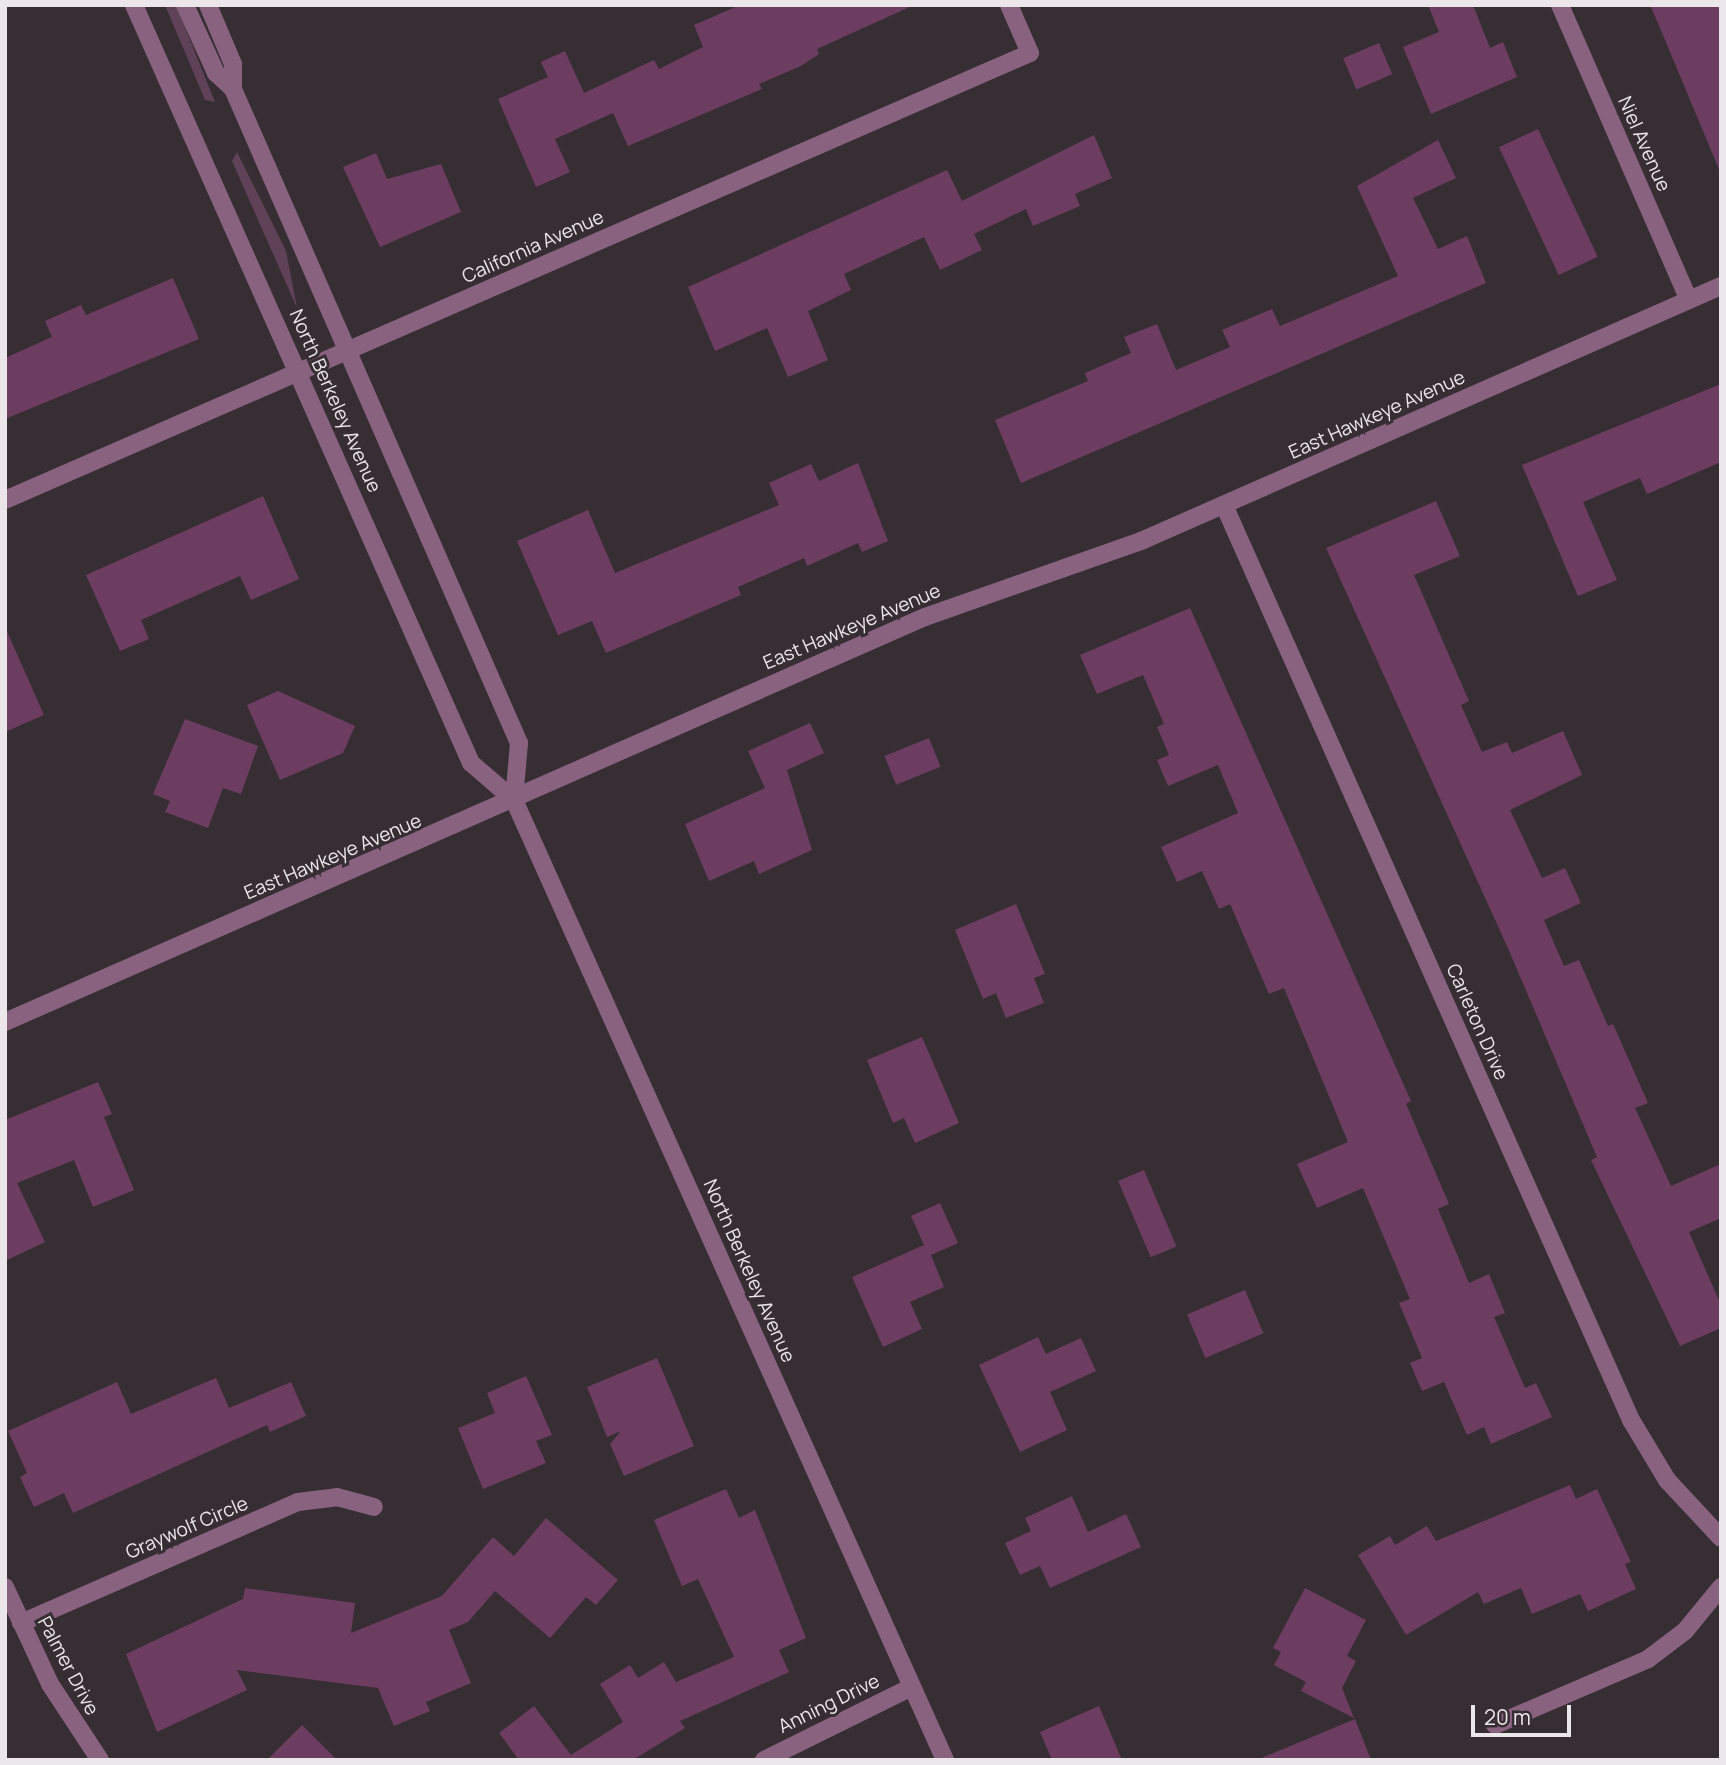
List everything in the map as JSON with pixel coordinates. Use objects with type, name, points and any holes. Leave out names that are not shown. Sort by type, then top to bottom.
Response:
[{"type":"street","name":"North Berkeley Avenue","points":[[134,5],[471,763],[514,800],[945,1760]]},
{"type":"street","name":"North Berkeley Avenue","points":[[185,5],[216,73],[233,89],[519,743],[514,800]]},
{"type":"street","points":[[208,5],[233,64],[233,89]]},
{"type":"street","name":"California Avenue","points":[[5,500],[1030,53],[1009,5]]},
{"type":"street","name":"Niel Avenue","points":[[1560,5],[1689,300]]},
{"type":"street","name":"East Hawkeye Avenue","points":[[5,1022],[935,613],[1141,541],[1721,286]]},
{"type":"street","name":"Carleton Drive","points":[[1224,505],[1631,1420],[1667,1480],[1721,1538]]},
{"type":"street","name":"Graywolf Circle","points":[[21,1623],[298,1503],[337,1497],[374,1507]]},
{"type":"street","name":"Palmer Drive","points":[[5,1587],[60,1701],[100,1760]]},
{"type":"street","points":[[1495,1726],[1648,1659],[1685,1631],[1721,1587]]},
{"type":"street","name":"Anning Drive","points":[[764,1760],[912,1687]]},
{"type":"shaded area","points":[[165,5],[176,5],[215,102],[205,100]]},
{"type":"shaded area","points":[[237,152],[286,251],[297,308],[232,161]]},
{"type":"building","points":[[740,5],[914,5],[817,49],[819,54],[801,66],[759,84],[762,89],[628,146],[613,113],[555,139],[570,172],[536,187],[498,99],[548,77],[541,62],[565,51],[584,93],[654,60],[659,69],[703,47],[694,25]]},
{"type":"building","points":[[1428,5],[1473,5],[1490,48],[1503,42],[1517,77],[1431,114],[1403,47],[1439,32]]},
{"type":"building","points":[[1650,5],[1721,5],[1721,174],[1660,28]]},
{"type":"building","points":[[1379,43],[1392,74],[1356,90],[1343,58]]},
{"type":"building","points":[[1538,129],[1598,257],[1559,275],[1499,147]]},
{"type":"building","points":[[1094,135],[1112,178],[1075,194],[1080,206],[1033,226],[1026,209],[974,234],[982,250],[940,270],[924,237],[844,274],[851,290],[808,311],[828,360],[788,377],[767,328],[715,351],[688,287],[947,170],[962,201]]},
{"type":"building","points":[[1438,140],[1456,178],[1413,198],[1438,249],[1467,236],[1486,283],[1021,483],[995,420],[1088,381],[1085,373],[1131,353],[1124,337],[1157,324],[1176,370],[1230,347],[1222,330],[1272,309],[1280,326],[1398,276],[1357,186]]},
{"type":"building","points":[[376,153],[387,179],[441,164],[461,212],[380,247],[343,167]]},
{"type":"building","points":[[173,278],[199,339],[5,419],[5,358],[52,337],[45,321],[81,305],[86,315]]},
{"type":"building","points":[[1721,384],[1721,462],[1647,494],[1640,478],[1583,502],[1617,580],[1578,596],[1522,465]]},
{"type":"building","points":[[858,463],[888,541],[862,552],[858,543],[807,566],[804,558],[738,587],[741,595],[606,653],[592,621],[558,635],[517,541],[588,510],[615,573],[779,505],[769,483],[811,464],[819,481]]},
{"type":"building","points":[[263,496],[299,579],[251,600],[240,576],[141,620],[149,639],[120,651],[86,575]]},
{"type":"building","points":[[1436,501],[1460,556],[1414,575],[1469,701],[1461,705],[1482,752],[1507,742],[1512,753],[1563,731],[1582,775],[1510,810],[1542,878],[1565,868],[1581,903],[1544,920],[1564,966],[1579,960],[1608,1026],[1613,1024],[1648,1103],[1635,1108],[1671,1186],[1721,1164],[1721,1218],[1689,1232],[1721,1305],[1721,1328],[1680,1346],[1591,1160],[1597,1157],[1507,946],[1326,548]]},
{"type":"building","points":[[1190,608],[1411,1101],[1406,1104],[1449,1204],[1438,1209],[1469,1283],[1489,1274],[1505,1313],[1494,1317],[1525,1388],[1536,1383],[1552,1417],[1491,1444],[1484,1427],[1467,1435],[1444,1382],[1422,1391],[1410,1363],[1422,1358],[1399,1303],[1410,1299],[1363,1188],[1317,1208],[1297,1164],[1348,1142],[1284,988],[1269,994],[1230,904],[1219,909],[1202,871],[1177,882],[1161,847],[1238,813],[1218,765],[1168,786],[1157,760],[1169,755],[1157,727],[1164,724],[1143,675],[1097,694],[1080,655]]},
{"type":"building","points":[[5,627],[44,715],[5,732]]},
{"type":"building","points":[[278,691],[355,726],[343,753],[280,780],[247,705]]},
{"type":"building","points":[[185,719],[258,746],[241,794],[223,788],[208,828],[165,812],[170,801],[153,794]]},
{"type":"building","points":[[810,723],[824,753],[787,770],[812,850],[759,874],[754,861],[709,881],[685,824],[765,788],[748,751]]},
{"type":"building","points":[[929,738],[941,767],[896,785],[884,756]]},
{"type":"building","points":[[1016,904],[1045,974],[1034,978],[1044,1003],[1006,1018],[996,993],[983,999],[955,930]]},
{"type":"building","points":[[922,1037],[959,1123],[915,1143],[904,1118],[893,1123],[867,1060]]},
{"type":"building","points":[[98,1082],[112,1114],[104,1117],[134,1190],[93,1207],[74,1160],[17,1183],[45,1242],[5,1261],[5,1120]]},
{"type":"building","points":[[1144,1170],[1176,1246],[1151,1257],[1118,1181]]},
{"type":"building","points":[[940,1203],[958,1243],[931,1255],[944,1287],[910,1302],[922,1329],[883,1347],[852,1277],[924,1245],[911,1216]]},
{"type":"building","points":[[1245,1290],[1263,1333],[1205,1358],[1187,1315]]},
{"type":"building","points":[[1038,1337],[1046,1354],[1081,1338],[1096,1371],[1050,1392],[1067,1430],[1020,1452],[979,1365]]},
{"type":"building","points":[[657,1358],[694,1446],[624,1476],[610,1444],[621,1431],[607,1437],[587,1387]]},
{"type":"building","points":[[526,1376],[552,1435],[536,1441],[546,1463],[483,1489],[458,1428],[495,1413],[487,1393]]},
{"type":"building","points":[[216,1378],[229,1408],[291,1382],[306,1416],[270,1432],[267,1425],[73,1513],[64,1493],[34,1507],[20,1477],[27,1473],[8,1431],[117,1382],[131,1414]]},
{"type":"building","points":[[1570,1485],[1576,1499],[1597,1489],[1631,1562],[1625,1564],[1636,1589],[1588,1611],[1580,1594],[1532,1614],[1521,1588],[1484,1604],[1478,1592],[1406,1635],[1358,1555],[1390,1536],[1395,1545],[1427,1526],[1436,1541]]},
{"type":"building","points":[[726,1489],[739,1518],[755,1510],[806,1638],[779,1650],[789,1672],[680,1721],[685,1728],[633,1760],[519,1760],[499,1733],[534,1706],[571,1755],[623,1722],[600,1684],[630,1665],[638,1678],[664,1662],[676,1682],[734,1657],[698,1579],[682,1586],[654,1520]]},
{"type":"building","points":[[1072,1496],[1088,1532],[1126,1514],[1141,1547],[1050,1588],[1040,1566],[1020,1575],[1005,1543],[1031,1531],[1025,1518]]},
{"type":"building","points":[[546,1518],[618,1580],[596,1605],[586,1597],[550,1638],[495,1591],[468,1622],[449,1630],[471,1683],[426,1702],[430,1711],[394,1726],[378,1688],[237,1670],[247,1690],[157,1732],[126,1654],[243,1599],[245,1588],[355,1603],[351,1633],[442,1596],[493,1537],[514,1556]]},
{"type":"building","points":[[1305,1588],[1366,1620],[1347,1656],[1356,1661],[1342,1688],[1354,1718],[1301,1691],[1306,1682],[1274,1665],[1281,1652],[1273,1648]]},
{"type":"building","points":[[1099,1706],[1122,1760],[1052,1760],[1040,1732]]},
{"type":"building","points":[[1355,1719],[1371,1760],[1259,1760],[1259,1759]]},
{"type":"building","points":[[302,1725],[337,1760],[267,1760]]}]
